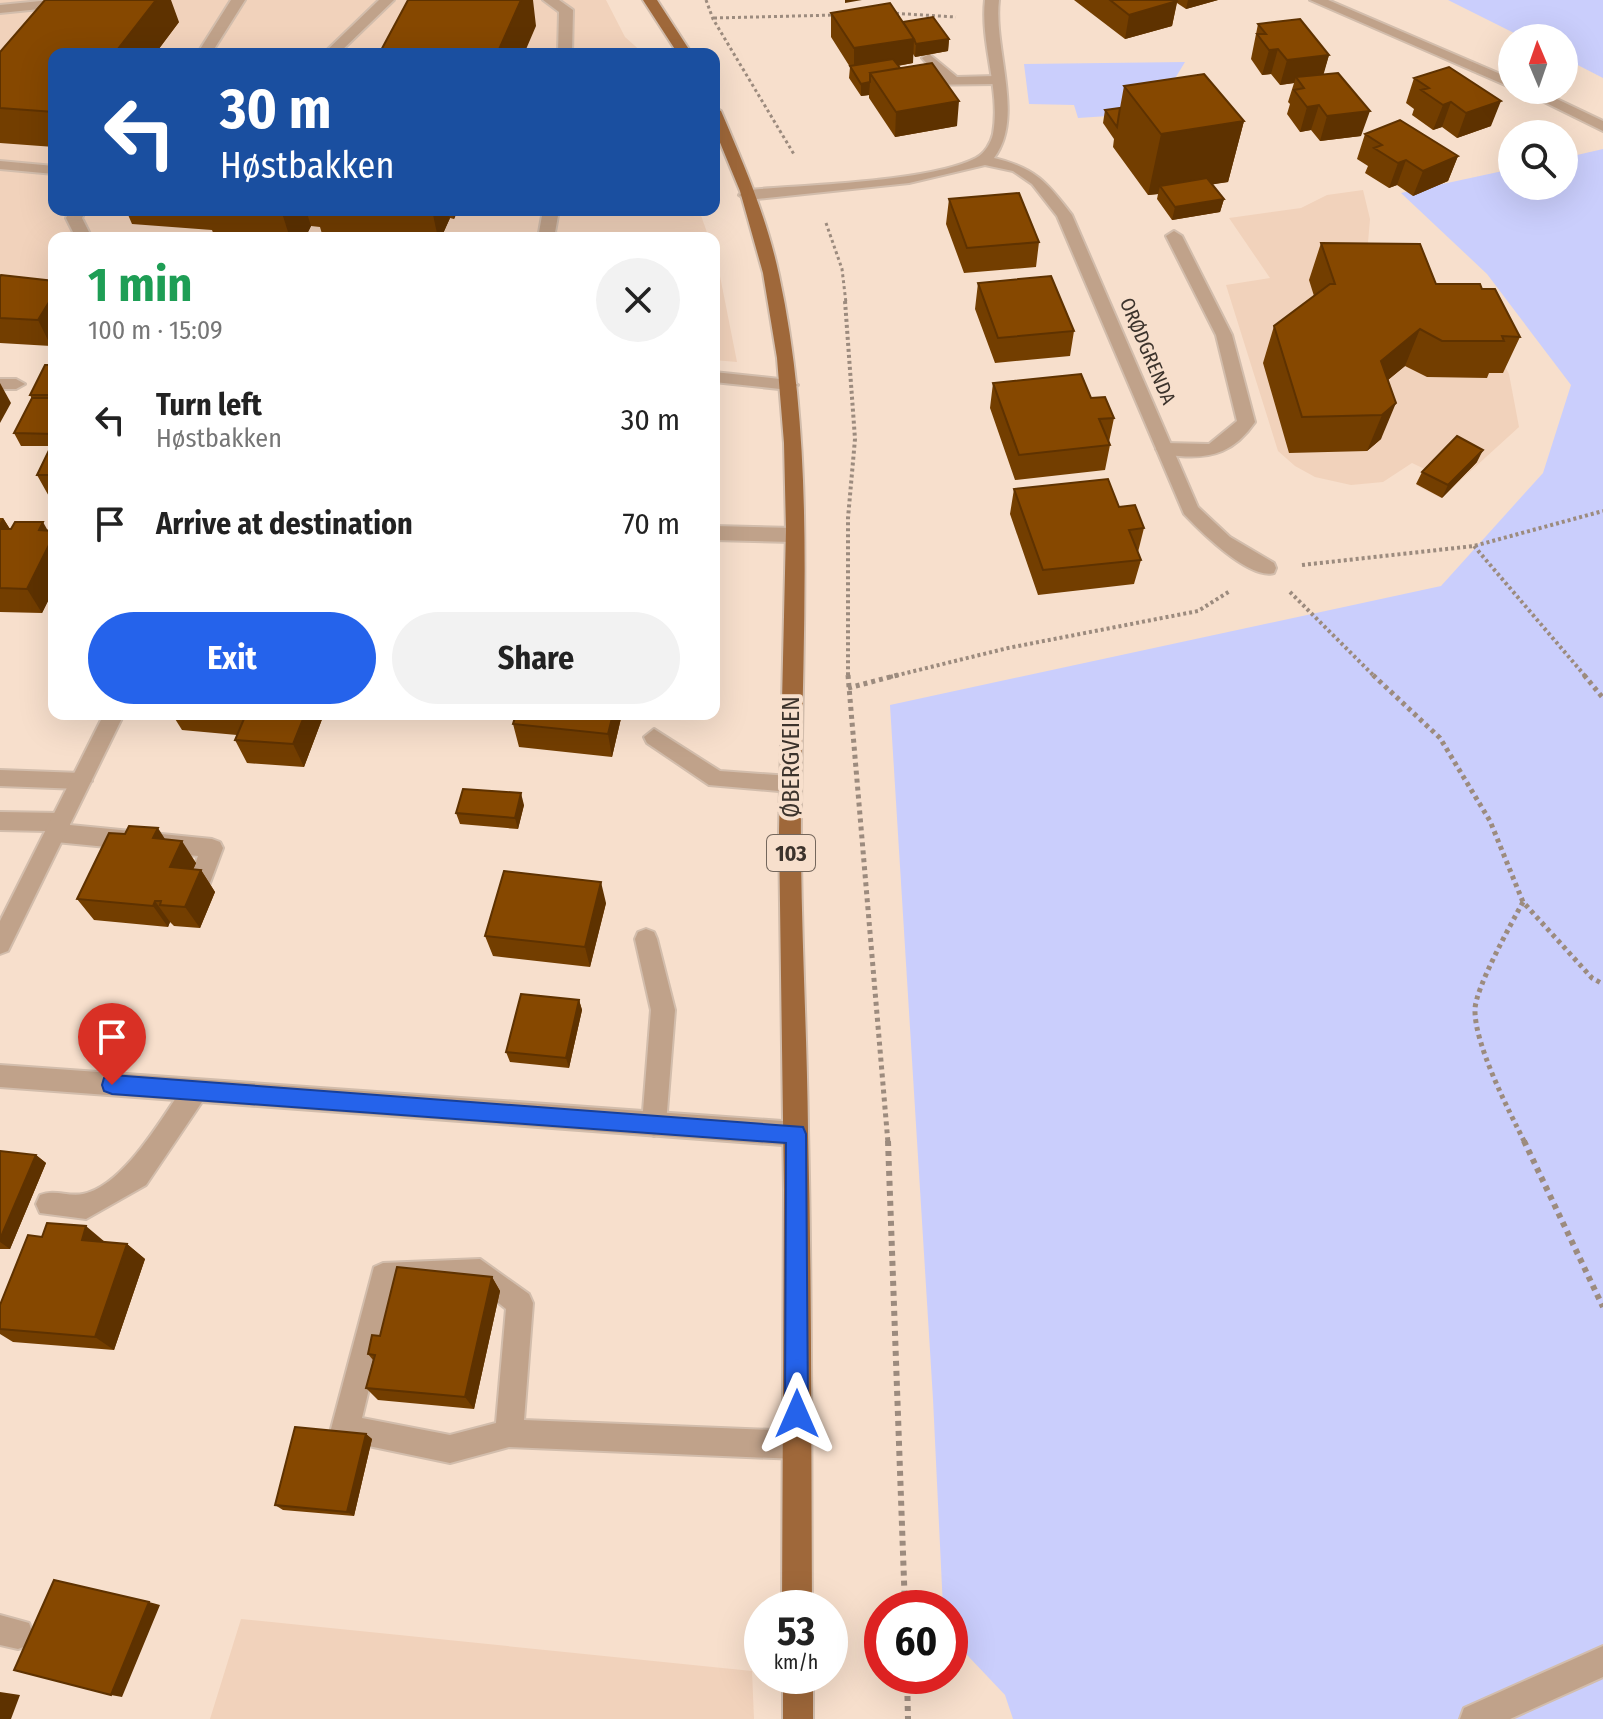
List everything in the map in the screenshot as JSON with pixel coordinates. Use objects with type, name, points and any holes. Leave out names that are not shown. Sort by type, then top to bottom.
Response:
[{"type":"main road","points":[[650,0],[681,48]]},
{"type":"main road","name":"ØBERGVEIEN","points":[[720,126],[770,262],[789,385],[793,535],[790,784],[796,1134],[797,1590]]},
{"type":"main road","points":[[798,1694],[798,1719]]},
{"type":"street","points":[[0,9],[90,0]]},
{"type":"street","points":[[208,48],[238,0]]},
{"type":"street","points":[[336,48],[387,0]]},
{"type":"street","points":[[550,0],[566,10],[565,48]]},
{"type":"street","points":[[747,195],[938,173],[984,160],[1000,139],[1001,127],[988,21],[992,0]]},
{"type":"street","points":[[1317,0],[1498,78]]},
{"type":"street","points":[[929,58],[937,70],[954,81]]},
{"type":"street","points":[[917,82],[995,80]]},
{"type":"street","points":[[935,81],[948,102]]},
{"type":"street","points":[[1556,104],[1603,127]]},
{"type":"street","name":"ORØDGRENDA","points":[[984,160],[1018,168],[1037,181],[1064,215],[1190,510],[1223,542],[1267,568]]},
{"type":"street","points":[[0,165],[48,169]]},
{"type":"street","points":[[1165,449],[1210,453],[1230,442],[1246,422],[1224,335],[1174,236]]},
{"type":"street","points":[[720,378],[789,385]]},
{"type":"street","points":[[720,533],[793,535]]},
{"type":"street","points":[[0,942],[111,720]]},
{"type":"street","points":[[654,737],[716,779],[790,784]]},
{"type":"street","points":[[0,778],[81,781]]},
{"type":"street","points":[[0,821],[212,848],[199,884]]},
{"type":"street","points":[[646,939],[663,1010],[654,1124]]},
{"type":"street","points":[[0,1076],[796,1134]]},
{"type":"street","points":[[49,1204],[86,1207],[137,1176],[195,1091]]},
{"type":"street","points":[[509,1433],[520,1303],[480,1272],[383,1276],[345,1429],[450,1449],[509,1433],[797,1445]]},
{"type":"street","points":[[1475,1719],[1603,1661]]},
{"type":"path","points":[[706,0],[713,19],[814,187],[842,269],[851,355],[855,439],[848,518],[848,688],[891,1172],[904,1590]]},
{"type":"path","points":[[881,13],[924,13],[988,21]]},
{"type":"path","points":[[713,19],[835,15]]},
{"type":"path","points":[[848,688],[1008,648],[1198,611],[1267,568],[1474,546],[1603,511]]},
{"type":"path","points":[[1474,546],[1603,698]]},
{"type":"path","points":[[1267,568],[1347,651],[1440,738],[1490,821],[1523,902],[1592,978],[1603,984]]},
{"type":"path","points":[[1523,902],[1497,951],[1475,1009],[1490,1070],[1603,1307]]},
{"type":"path","points":[[907,1694],[908,1719]]},
{"type":"shaded area","points":[[0,0],[606,0],[625,37],[637,48],[48,48],[48,216],[701,216],[707,232],[48,232],[48,287],[0,285]]},
{"type":"shaded area","points":[[1448,0],[1603,0],[1603,78],[1578,65],[1578,24],[1498,25]]},
{"type":"shaded area","points":[[1185,62],[1154,113],[1078,118],[1074,105],[1029,104],[1024,64]]},
{"type":"shaded area","points":[[1603,149],[1603,1719],[1013,1719],[1005,1695],[968,1656],[968,1590],[942,1590],[890,705],[1441,586],[1543,473],[1571,385],[1487,274],[1401,193],[1498,172],[1498,200],[1578,200],[1578,155]]},
{"type":"shaded area","points":[[1363,190],[1370,219],[1368,242],[1374,260],[1475,308],[1509,374],[1519,427],[1441,498],[1416,485],[1431,472],[1412,463],[1383,482],[1351,485],[1315,477],[1295,466],[1278,451],[1226,285],[1270,278],[1229,218],[1301,208],[1327,195]]},
{"type":"shaded area","points":[[720,276],[737,362],[720,361]]},
{"type":"shaded area","points":[[241,1619],[744,1670],[744,1694],[753,1694],[754,1719],[210,1719]]},
{"type":"building","points":[[45,0],[156,0],[119,48],[48,48],[48,112],[0,108],[0,52]]},
{"type":"building","points":[[408,0],[521,0],[500,48],[382,48]]},
{"type":"building","points":[[1110,0],[1176,0],[1177,1],[1129,15]]},
{"type":"building","points":[[890,3],[914,39],[854,48],[831,13]]},
{"type":"building","points":[[933,17],[949,39],[916,44],[903,22]]},
{"type":"building","points":[[1300,19],[1329,55],[1287,60],[1278,49],[1269,50],[1257,34],[1266,34],[1258,24]]},
{"type":"building","points":[[893,59],[900,68],[870,73],[870,82],[861,84],[850,66]]},
{"type":"building","points":[[932,63],[959,101],[896,112],[870,73]]},
{"type":"building","points":[[1449,67],[1498,99],[1498,102],[1466,113],[1451,102],[1443,105],[1421,90],[1429,88],[1414,78]]},
{"type":"building","points":[[1338,73],[1370,111],[1327,116],[1319,105],[1307,107],[1294,90],[1304,88],[1296,77]]},
{"type":"building","points":[[1204,74],[1244,121],[1161,134],[1124,86]]},
{"type":"building","points":[[1120,108],[1117,127],[1105,110]]},
{"type":"building","points":[[1400,120],[1458,156],[1423,171],[1406,160],[1398,163],[1374,148],[1382,145],[1365,134]]},
{"type":"building","points":[[1207,178],[1224,199],[1175,207],[1160,186]]},
{"type":"building","points":[[1019,193],[1039,242],[967,248],[949,199]]},
{"type":"building","points":[[1321,243],[1420,244],[1436,284],[1480,284],[1482,289],[1495,289],[1520,337],[1502,336],[1504,341],[1442,341],[1420,329],[1381,361],[1396,403],[1382,415],[1302,417],[1274,326],[1330,284],[1335,284]]},
{"type":"building","points":[[1051,276],[1074,331],[998,338],[978,283]]},
{"type":"building","points":[[0,277],[48,280],[48,304],[38,320],[0,318]]},
{"type":"building","points":[[45,365],[48,365],[48,395],[30,395]]},
{"type":"building","points":[[1081,374],[1091,398],[1105,397],[1114,418],[1099,419],[1110,445],[1019,455],[993,383]]},
{"type":"building","points":[[32,398],[48,398],[48,434],[14,433]]},
{"type":"building","points":[[1457,436],[1483,450],[1448,485],[1422,472]]},
{"type":"building","points":[[48,452],[48,475],[37,475]]},
{"type":"building","points":[[1108,479],[1119,507],[1135,505],[1144,528],[1129,530],[1141,560],[1043,570],[1014,489]]},
{"type":"building","points":[[15,522],[43,522],[39,530],[48,531],[48,547],[27,589],[0,588],[0,529],[11,529]]},
{"type":"building","points":[[243,720],[303,720],[293,744],[235,740]]},
{"type":"building","points":[[514,720],[612,720],[608,734],[513,724]]},
{"type":"building","points":[[463,789],[521,793],[515,818],[456,813]]},
{"type":"building","points":[[129,826],[158,828],[153,838],[182,841],[170,867],[201,870],[185,907],[160,905],[161,901],[155,901],[153,906],[77,899],[109,833],[125,834]]},
{"type":"building","points":[[504,871],[601,882],[585,947],[485,936]]},
{"type":"building","points":[[521,994],[579,1000],[566,1058],[506,1052]]},
{"type":"building","points":[[0,1151],[36,1155],[0,1239]]},
{"type":"building","points":[[47,1223],[86,1226],[82,1240],[127,1244],[95,1337],[0,1329],[0,1305],[28,1235],[42,1237]]},
{"type":"building","points":[[397,1267],[492,1277],[465,1397],[366,1388],[375,1355],[368,1354],[372,1335],[380,1336]]},
{"type":"building","points":[[295,1427],[366,1434],[347,1512],[275,1505]]},
{"type":"building","points":[[54,1580],[149,1602],[111,1695],[14,1670]]},
{"type":"route","points":[[112,1085],[796,1134],[797,1414]]}]
